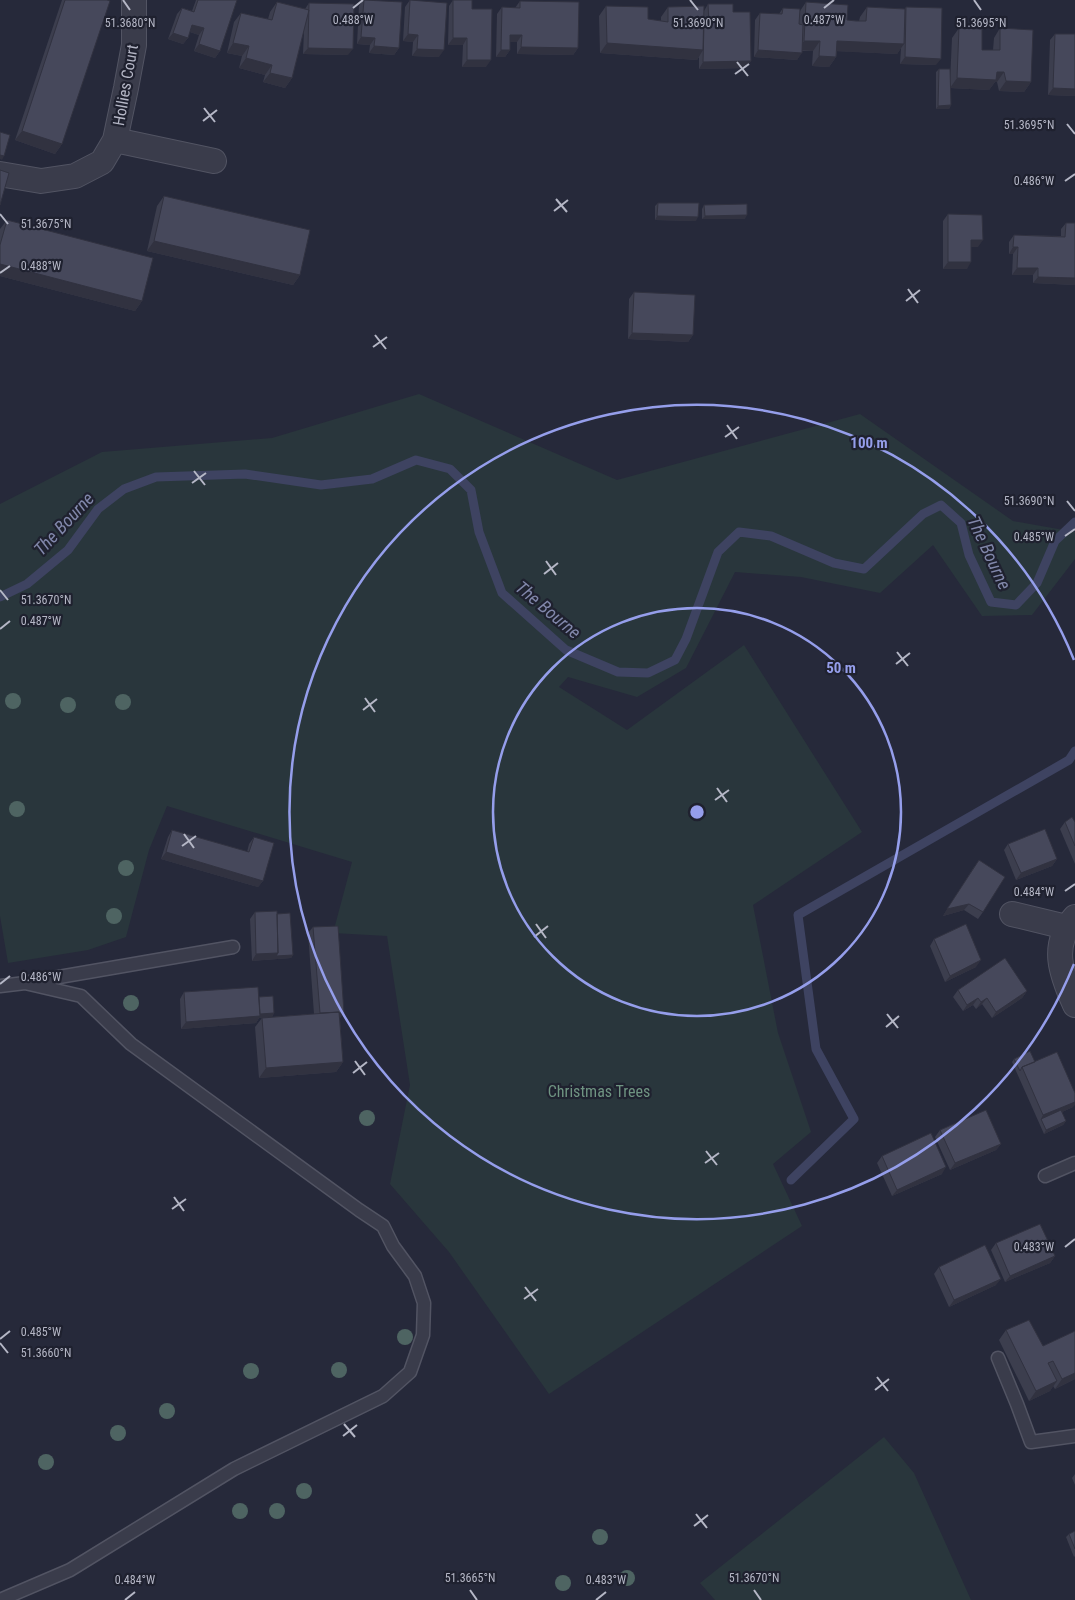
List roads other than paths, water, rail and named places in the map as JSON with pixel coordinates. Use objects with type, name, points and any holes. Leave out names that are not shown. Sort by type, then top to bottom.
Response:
[{"type":"street","name":"Hollies Court","points":[[0,174],[41,181],[75,176],[102,162],[115,140],[134,45],[134,0]]},
{"type":"street","name":"Hollies Court","points":[[115,140],[214,161]]},
{"type":"street","points":[[1012,914],[1070,922],[1059,953],[1066,985],[1075,1005]]},
{"type":"lane","points":[[0,986],[233,947]]},
{"type":"lane","points":[[0,1600],[70,1570],[234,1469],[383,1396],[410,1372],[423,1335],[424,1303],[415,1276],[394,1246],[383,1226],[351,1205],[131,1044],[81,996],[25,983]]},
{"type":"lane","points":[[1045,1176],[1075,1163]]},
{"type":"lane","points":[[998,1358],[1031,1442],[1075,1436]]},
{"type":"waterway","name":"The Bourne","points":[[0,597],[27,584],[68,550],[98,509],[124,489],[156,477],[245,474],[321,485],[372,479],[416,460],[450,469],[471,490],[479,532],[502,593],[566,650],[618,672],[648,673],[675,660],[686,639],[718,552],[739,532],[771,536],[834,563],[864,569],[923,514],[941,505],[961,523],[969,555],[991,602],[1016,605],[1037,583],[1055,541],[1075,522]]},
{"type":"waterway","points":[[791,1180],[854,1119],[816,1049],[798,915],[1069,760],[1075,751]]},
{"type":"park label","name":"Christmas Trees","points":[[599,1091]]}]
